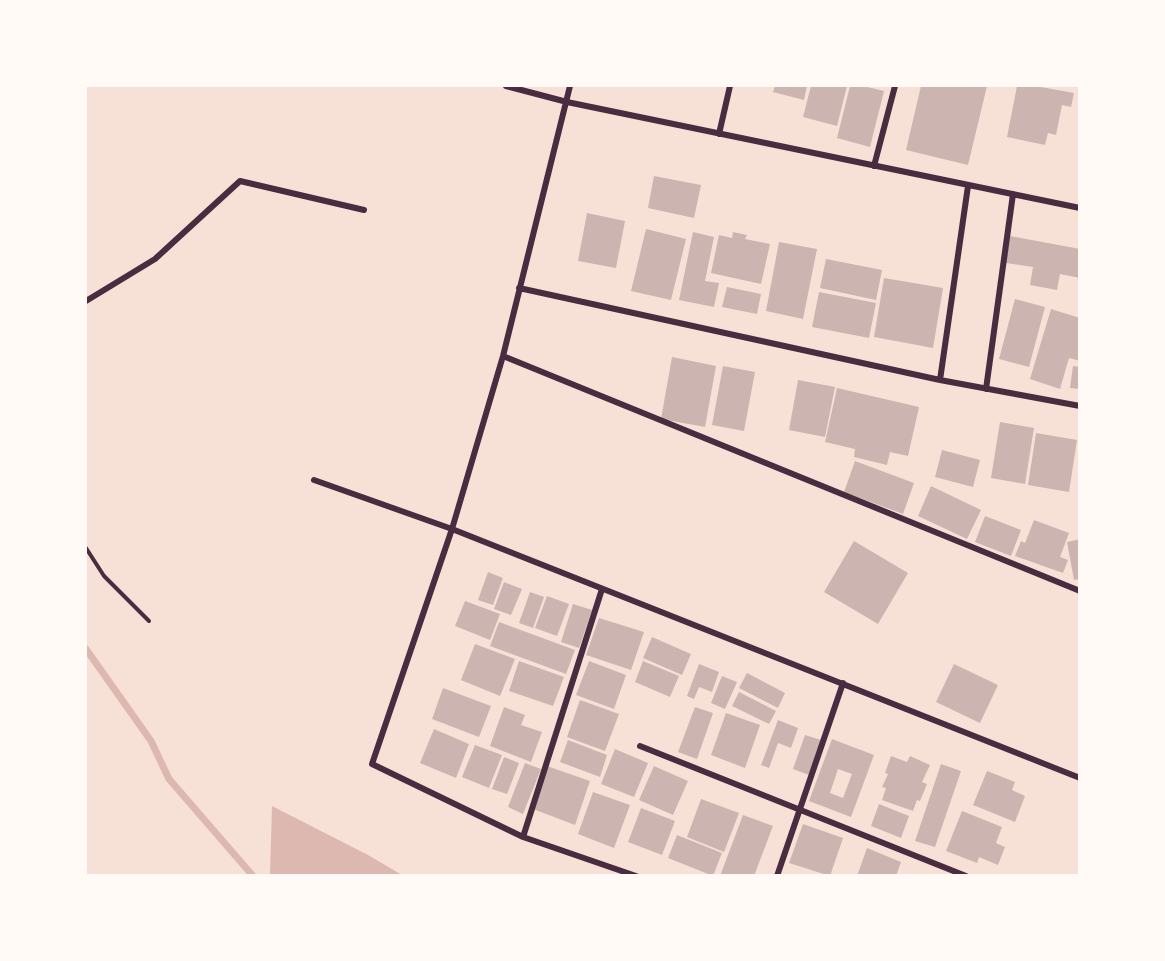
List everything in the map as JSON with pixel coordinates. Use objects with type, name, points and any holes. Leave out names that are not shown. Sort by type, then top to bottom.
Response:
[{"type":"street","points":[[506,86],[567,102],[1080,208]]},
{"type":"street","points":[[570,86],[503,356],[453,528],[372,764],[523,837],[636,876]]},
{"type":"street","points":[[718,134],[730,86]]},
{"type":"street","points":[[874,166],[894,86]]},
{"type":"street","points":[[86,301],[155,259],[240,181],[364,210]]},
{"type":"street","points":[[940,380],[968,186]]},
{"type":"street","points":[[986,389],[1013,194]]},
{"type":"street","points":[[519,288],[940,380],[1080,406]]},
{"type":"street","points":[[503,356],[1080,591]]},
{"type":"street","points":[[314,480],[453,528],[1080,778]]},
{"type":"street","points":[[523,837],[602,589]]},
{"type":"street","points":[[777,876],[843,683]]},
{"type":"street","points":[[640,746],[966,876]]},
{"type":"path","points":[[86,548],[104,576],[149,621]]},
{"type":"shaded area","points":[[272,806],[368,855],[402,875],[270,875]]},
{"type":"building","points":[[775,86],[807,86],[804,100],[773,92]]},
{"type":"building","points":[[811,86],[847,86],[837,126],[803,117]]},
{"type":"building","points":[[850,86],[863,86],[884,91],[870,147],[837,138]]},
{"type":"building","points":[[921,86],[987,86],[968,165],[906,150]]},
{"type":"building","points":[[1017,86],[1035,86],[1074,93],[1071,107],[1062,105],[1056,135],[1048,133],[1045,145],[1007,137]]},
{"type":"building","points":[[654,176],[701,185],[694,218],[648,208]]},
{"type":"building","points":[[587,213],[625,221],[616,268],[578,261]]},
{"type":"building","points":[[646,229],[686,239],[671,300],[631,291]]},
{"type":"building","points":[[693,232],[714,237],[705,281],[719,283],[714,307],[679,300]]},
{"type":"building","points":[[733,232],[747,235],[745,239],[770,244],[761,284],[711,273],[719,235],[732,238]]},
{"type":"building","points":[[1010,236],[1080,249],[1080,278],[1060,274],[1057,290],[1030,285],[1033,267],[1006,263]]},
{"type":"building","points":[[779,242],[817,249],[803,319],[766,311]]},
{"type":"building","points":[[826,259],[882,270],[876,300],[820,288]]},
{"type":"building","points":[[884,278],[943,288],[933,348],[874,337]]},
{"type":"building","points":[[727,287],[761,294],[757,314],[722,307]]},
{"type":"building","points":[[819,292],[876,303],[869,338],[812,327]]},
{"type":"building","points":[[1015,299],[1045,307],[1029,367],[999,359]]},
{"type":"building","points":[[1051,309],[1080,318],[1080,361],[1069,358],[1060,389],[1030,379]]},
{"type":"building","points":[[672,357],[716,366],[705,427],[661,419]]},
{"type":"building","points":[[723,366],[755,372],[744,431],[712,425]]},
{"type":"building","points":[[1073,366],[1080,367],[1080,389],[1070,388]]},
{"type":"building","points":[[798,380],[835,387],[825,437],[789,430]]},
{"type":"building","points":[[837,388],[919,407],[908,456],[890,452],[887,465],[854,457],[855,449],[825,442]]},
{"type":"building","points":[[1000,422],[1034,428],[1025,484],[991,478]]},
{"type":"building","points":[[1036,433],[1077,440],[1069,492],[1028,485]]},
{"type":"building","points":[[942,450],[980,460],[973,487],[935,477]]},
{"type":"building","points":[[855,461],[914,483],[903,514],[844,492]]},
{"type":"building","points":[[931,486],[981,510],[967,539],[918,516]]},
{"type":"building","points":[[985,516],[1021,530],[1011,556],[975,542]]},
{"type":"building","points":[[1034,520],[1069,533],[1060,557],[1068,560],[1063,573],[1015,556],[1021,541],[1025,543]]},
{"type":"building","points":[[1080,539],[1080,579],[1074,580],[1067,542]]},
{"type":"building","points":[[854,541],[908,573],[878,624],[824,592]]},
{"type":"building","points":[[488,572],[503,578],[493,605],[478,600]]},
{"type":"building","points":[[504,582],[522,589],[511,615],[494,609]]},
{"type":"building","points":[[530,592],[544,597],[533,628],[519,623]]},
{"type":"building","points":[[547,596],[569,604],[557,636],[535,628]]},
{"type":"building","points":[[465,601],[500,614],[490,640],[455,626]]},
{"type":"building","points":[[573,604],[592,610],[579,648],[561,642]]},
{"type":"building","points":[[599,618],[644,632],[631,670],[586,655]]},
{"type":"building","points":[[499,622],[575,650],[566,674],[490,646]]},
{"type":"building","points":[[652,637],[691,654],[682,675],[643,658]]},
{"type":"building","points":[[475,644],[515,659],[500,696],[461,680]]},
{"type":"building","points":[[519,661],[564,677],[553,706],[509,691]]},
{"type":"building","points":[[589,661],[626,675],[614,709],[576,695]]},
{"type":"building","points":[[643,661],[679,676],[670,697],[635,682]]},
{"type":"building","points":[[699,664],[719,672],[712,692],[699,687],[694,699],[687,696]]},
{"type":"building","points":[[954,664],[998,685],[980,723],[936,702]]},
{"type":"building","points":[[747,673],[785,693],[778,708],[739,688]]},
{"type":"building","points":[[722,676],[737,682],[725,709],[711,703]]},
{"type":"building","points":[[443,688],[491,706],[479,737],[432,719]]},
{"type":"building","points":[[739,692],[776,711],[769,724],[732,706]]},
{"type":"building","points":[[580,700],[619,714],[605,751],[567,737]]},
{"type":"building","points":[[504,707],[525,715],[521,725],[542,732],[531,762],[490,746]]},
{"type":"building","points":[[695,707],[713,713],[697,759],[678,752]]},
{"type":"building","points":[[726,713],[760,725],[745,768],[711,755]]},
{"type":"building","points":[[778,720],[798,728],[791,748],[778,743],[769,768],[761,765]]},
{"type":"building","points":[[434,729],[469,744],[456,778],[420,763]]},
{"type":"building","points":[[805,735],[821,740],[809,775],[793,769]]},
{"type":"building","points":[[832,739],[874,755],[851,817],[809,801]],"holes":[[[838,769],[852,774],[843,798],[830,793]]]},
{"type":"building","points":[[568,740],[607,755],[600,777],[560,762]]},
{"type":"building","points":[[475,745],[502,755],[489,788],[462,777]]},
{"type":"building","points":[[615,749],[648,763],[634,797],[601,784]]},
{"type":"building","points":[[891,756],[907,762],[910,756],[930,765],[922,782],[927,784],[913,811],[882,800],[886,788],[882,787],[888,774],[885,773]]},
{"type":"building","points":[[504,757],[519,763],[507,794],[492,789]]},
{"type":"building","points":[[525,763],[541,769],[523,814],[508,807]]},
{"type":"building","points":[[941,764],[961,771],[935,847],[915,841]]},
{"type":"building","points":[[547,766],[590,781],[575,825],[533,809]]},
{"type":"building","points":[[654,766],[688,781],[673,815],[639,800]]},
{"type":"building","points":[[987,771],[1015,782],[1012,790],[1025,796],[1015,822],[973,805]]},
{"type":"building","points":[[593,792],[630,805],[614,848],[578,834]]},
{"type":"building","points":[[701,799],[739,813],[724,852],[687,837]]},
{"type":"building","points":[[879,804],[909,816],[901,838],[871,826]]},
{"type":"building","points":[[641,808],[675,821],[662,855],[628,842]]},
{"type":"building","points":[[962,811],[1002,827],[996,843],[1005,847],[998,865],[979,857],[977,863],[946,851]]},
{"type":"building","points":[[743,815],[773,826],[754,876],[720,876]]},
{"type":"building","points":[[803,824],[843,838],[830,876],[789,863]]},
{"type":"building","points":[[677,835],[722,853],[713,876],[668,858]]},
{"type":"building","points":[[867,848],[901,862],[896,876],[857,876]]},
{"type":"waterway","points":[[86,649],[151,741],[169,779],[253,876]]}]
